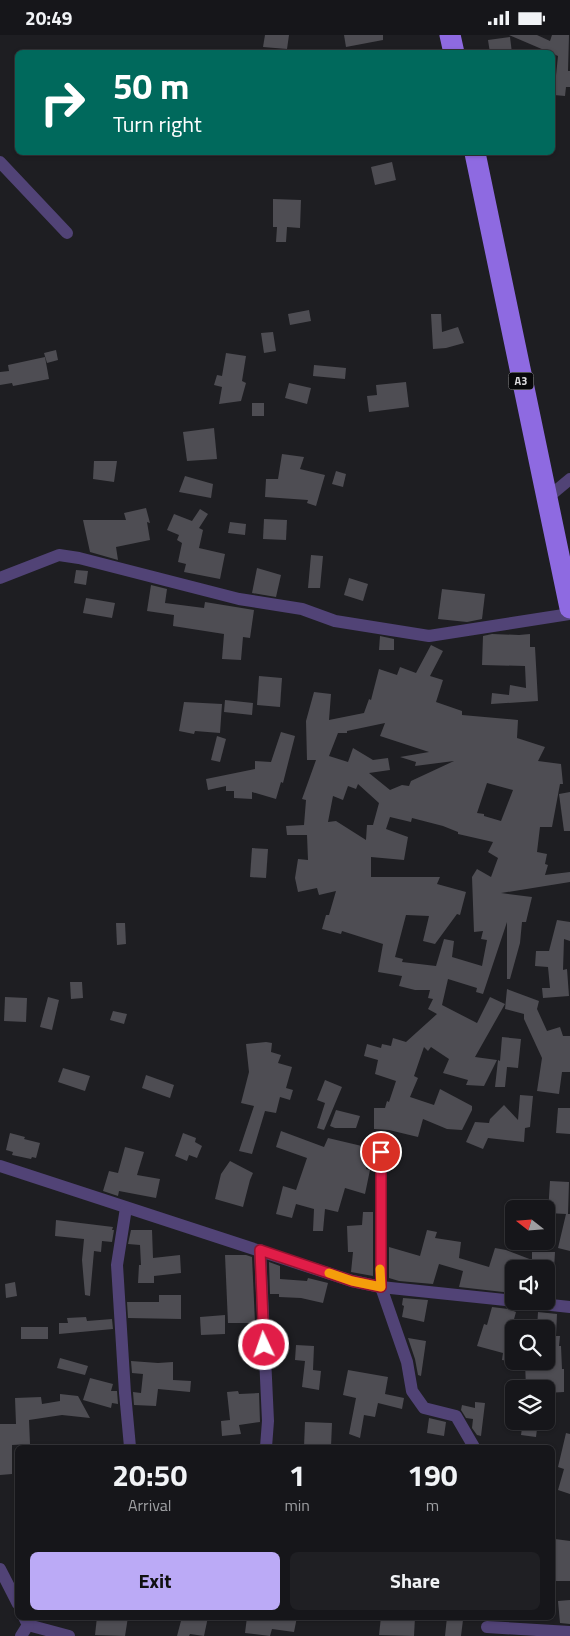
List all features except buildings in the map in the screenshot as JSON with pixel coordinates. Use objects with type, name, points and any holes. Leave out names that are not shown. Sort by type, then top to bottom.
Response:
[{"type":"highway","points":[[450,35],[453,50]]},
{"type":"highway","name":"A3","points":[[474,155],[570,608]]},
{"type":"street","points":[[0,162],[67,233]]},
{"type":"street","points":[[546,499],[570,479]]},
{"type":"street","points":[[0,578],[59,555],[80,558],[239,599],[302,609],[336,621],[429,636],[570,614]]},
{"type":"street","points":[[381,1152],[381,1287],[407,1362],[412,1391],[424,1408],[456,1416],[473,1445]]},
{"type":"street","points":[[0,1166],[352,1281],[381,1287],[505,1300]]},
{"type":"street","points":[[126,1208],[117,1265],[124,1393],[130,1445]]},
{"type":"street","points":[[260,1250],[268,1421],[266,1445]]},
{"type":"street","points":[[555,1305],[570,1307]]},
{"type":"street","points":[[0,1569],[15,1598]]},
{"type":"street","points":[[21,1636],[26,1621],[68,1636]]},
{"type":"street","points":[[487,1627],[570,1632]]},
{"type":"slow traffic","points":[[329,1273],[352,1281],[381,1287],[380,1269]]},
{"type":"route","points":[[264,1345],[260,1250],[352,1281],[381,1287],[381,1152]]}]
